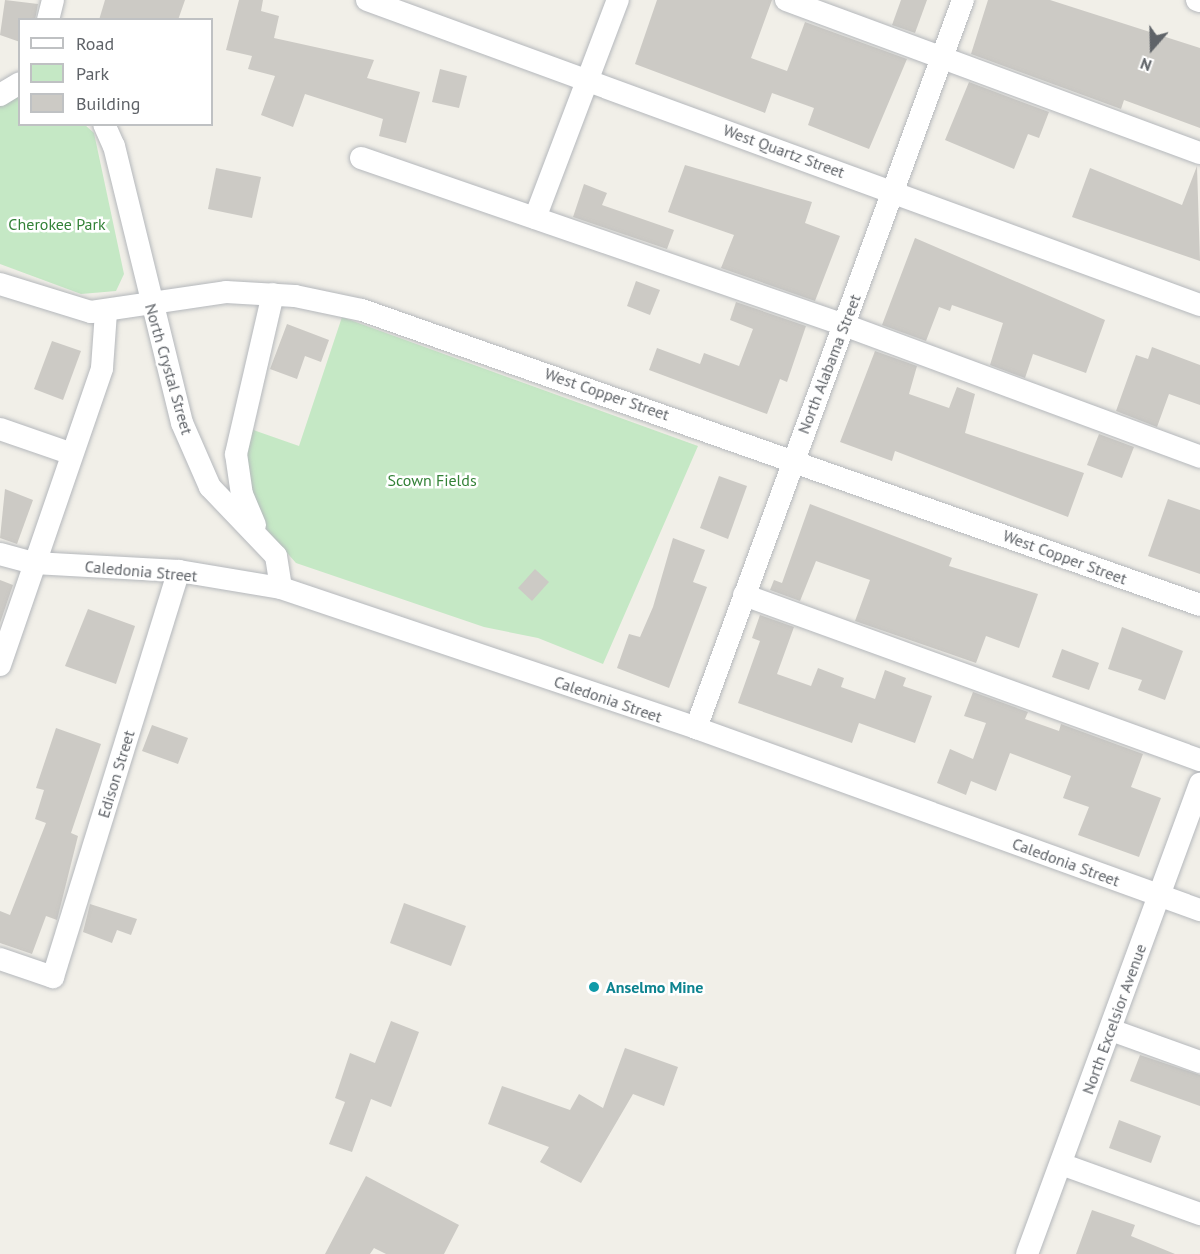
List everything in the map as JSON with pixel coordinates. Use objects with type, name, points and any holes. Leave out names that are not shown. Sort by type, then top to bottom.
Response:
[{"type":"street","points":[[48,18],[53,0]]},
{"type":"street","name":"West Quartz Street","points":[[367,0],[1200,304]]},
{"type":"street","points":[[535,218],[618,0]]},
{"type":"street","points":[[786,0],[1200,153]]},
{"type":"street","name":"North Alabama Street","points":[[696,728],[963,0]]},
{"type":"street","points":[[0,94],[18,84]]},
{"type":"street","name":"North Crystal Street","points":[[105,126],[114,146],[148,301],[182,423],[202,471],[258,532],[276,556],[281,588]]},
{"type":"street","points":[[361,158],[844,325],[1200,457]]},
{"type":"street","name":"West Copper Street","points":[[0,285],[60,307],[106,312],[148,301],[195,293],[273,294],[362,310],[793,459],[1200,605]]},
{"type":"street","points":[[258,532],[242,495],[236,454],[273,294]]},
{"type":"street","points":[[0,665],[102,368],[106,312]]},
{"type":"street","points":[[0,429],[72,454]]},
{"type":"street","name":"Caledonia Street","points":[[0,554],[34,563],[179,571],[281,588],[696,728],[1200,910]]},
{"type":"street","name":"Edison Street","points":[[0,959],[53,977],[179,571]]},
{"type":"street","points":[[744,595],[1200,760]]},
{"type":"street","name":"North Excelsior Avenue","points":[[1027,1254],[1200,784]]},
{"type":"street","points":[[1110,1030],[1200,1062]]},
{"type":"street","points":[[1061,1164],[1200,1215]]},
{"type":"green space","name":"Cherokee Park","points":[[18,94],[18,126],[86,126],[94,133],[124,274],[116,291],[81,294],[0,264],[0,100]]},
{"type":"green space","name":"Scown Fields","points":[[342,317],[698,446],[603,664],[538,638],[484,627],[296,563],[267,530],[243,484],[245,427],[299,446]]},
{"type":"building","points":[[5,0],[38,4],[35,18],[18,18],[18,41],[0,35]]},
{"type":"building","points":[[105,0],[185,0],[179,18],[100,18]]},
{"type":"building","points":[[239,0],[263,0],[261,11],[279,16],[274,38],[374,60],[367,78],[420,92],[406,143],[379,136],[383,119],[305,94],[293,127],[261,115],[275,76],[248,69],[252,56],[226,50]]},
{"type":"building","points":[[657,0],[772,0],[751,58],[787,71],[805,22],[907,59],[869,149],[808,125],[814,108],[772,93],[765,113],[635,64]]},
{"type":"building","points":[[901,0],[927,0],[915,33],[892,25]]},
{"type":"building","points":[[988,0],[1050,0],[1200,48],[1200,128],[1124,100],[1121,109],[971,54]]},
{"type":"building","points":[[440,69],[467,76],[459,108],[432,102]]},
{"type":"building","points":[[969,82],[1049,112],[1039,138],[1028,134],[1014,169],[945,140]]},
{"type":"building","points":[[685,165],[812,202],[805,223],[840,236],[815,301],[721,268],[734,235],[668,212]]},
{"type":"building","points":[[1197,166],[1200,261],[1072,217],[1090,168],[1182,205]]},
{"type":"building","points":[[216,168],[261,177],[252,218],[208,209]]},
{"type":"building","points":[[584,184],[607,193],[602,205],[674,230],[667,249],[573,217]]},
{"type":"building","points":[[915,238],[1105,320],[1086,373],[1033,354],[1025,378],[990,365],[1003,323],[952,305],[950,311],[939,307],[926,341],[882,325]]},
{"type":"building","points":[[636,281],[660,290],[650,315],[627,306]]},
{"type":"building","points":[[736,302],[806,326],[787,382],[780,379],[767,414],[649,370],[657,348],[700,364],[704,353],[739,366],[753,329],[730,320]]},
{"type":"building","points":[[287,324],[329,340],[321,362],[305,356],[297,379],[270,369]]},
{"type":"building","points":[[52,341],[81,351],[63,400],[34,389]]},
{"type":"building","points":[[1152,347],[1200,365],[1200,405],[1169,394],[1157,427],[1116,411],[1136,355],[1148,359]]},
{"type":"building","points":[[875,351],[917,366],[909,394],[949,408],[957,387],[975,394],[965,433],[1084,473],[1068,517],[895,451],[892,461],[840,442]]},
{"type":"building","points":[[1099,434],[1134,447],[1122,478],[1087,465]]},
{"type":"building","points":[[719,476],[747,486],[728,539],[700,528]]},
{"type":"building","points":[[5,489],[33,500],[17,544],[0,538]]},
{"type":"building","points":[[1168,499],[1200,510],[1200,574],[1148,556]]},
{"type":"building","points":[[810,504],[952,558],[949,566],[1038,594],[1019,648],[986,636],[976,663],[855,621],[870,580],[816,561],[800,601],[770,590],[774,580],[782,583]]},
{"type":"building","points":[[673,538],[705,550],[693,582],[707,587],[669,688],[617,668],[629,634],[640,637],[653,607]]},
{"type":"building","points":[[535,569],[549,582],[532,601],[518,588]]},
{"type":"building","points":[[0,580],[13,585],[0,623]]},
{"type":"building","points":[[88,609],[135,626],[116,684],[65,666]]},
{"type":"building","points":[[760,615],[794,627],[777,674],[811,686],[818,668],[844,678],[841,687],[875,699],[885,670],[906,678],[903,686],[932,696],[915,743],[859,723],[852,743],[738,703],[760,641],[752,638]]},
{"type":"building","points":[[1122,627],[1183,651],[1165,700],[1138,690],[1142,680],[1108,669]]},
{"type":"building","points":[[1062,649],[1099,663],[1089,690],[1052,677]]},
{"type":"building","points":[[973,692],[1028,712],[1025,719],[1059,731],[1061,724],[1143,754],[1131,787],[1161,798],[1139,857],[1078,835],[1089,807],[1063,798],[1071,776],[1010,753],[996,791],[971,781],[966,795],[937,783],[950,749],[973,759],[986,723],[964,716]]},
{"type":"building","points":[[152,725],[188,738],[178,764],[142,751]]},
{"type":"building","points":[[56,728],[101,744],[71,833],[78,836],[57,920],[46,916],[32,954],[0,943],[0,911],[10,915],[46,823],[35,819],[44,790],[36,788]]},
{"type":"building","points":[[404,903],[466,926],[451,966],[390,943]]},
{"type":"building","points":[[90,904],[137,919],[131,935],[117,930],[112,943],[83,932]]},
{"type":"building","points":[[391,1021],[419,1032],[391,1107],[371,1099],[352,1152],[329,1144],[345,1102],[335,1098],[350,1053],[375,1063]]},
{"type":"building","points":[[625,1048],[678,1067],[664,1106],[633,1094],[581,1183],[540,1162],[549,1147],[488,1124],[502,1086],[570,1110],[579,1094],[603,1108]]},
{"type":"building","points":[[1140,1055],[1200,1075],[1200,1106],[1130,1081]]},
{"type":"building","points":[[1119,1120],[1161,1136],[1151,1163],[1109,1148]]},
{"type":"building","points":[[366,1176],[459,1225],[444,1254],[386,1254],[374,1248],[370,1254],[325,1254]]},
{"type":"building","points":[[1092,1210],[1135,1225],[1131,1236],[1175,1254],[1076,1254]]},
{"type":"place","name":"Anselmo Mine","points":[[594,987]]}]
